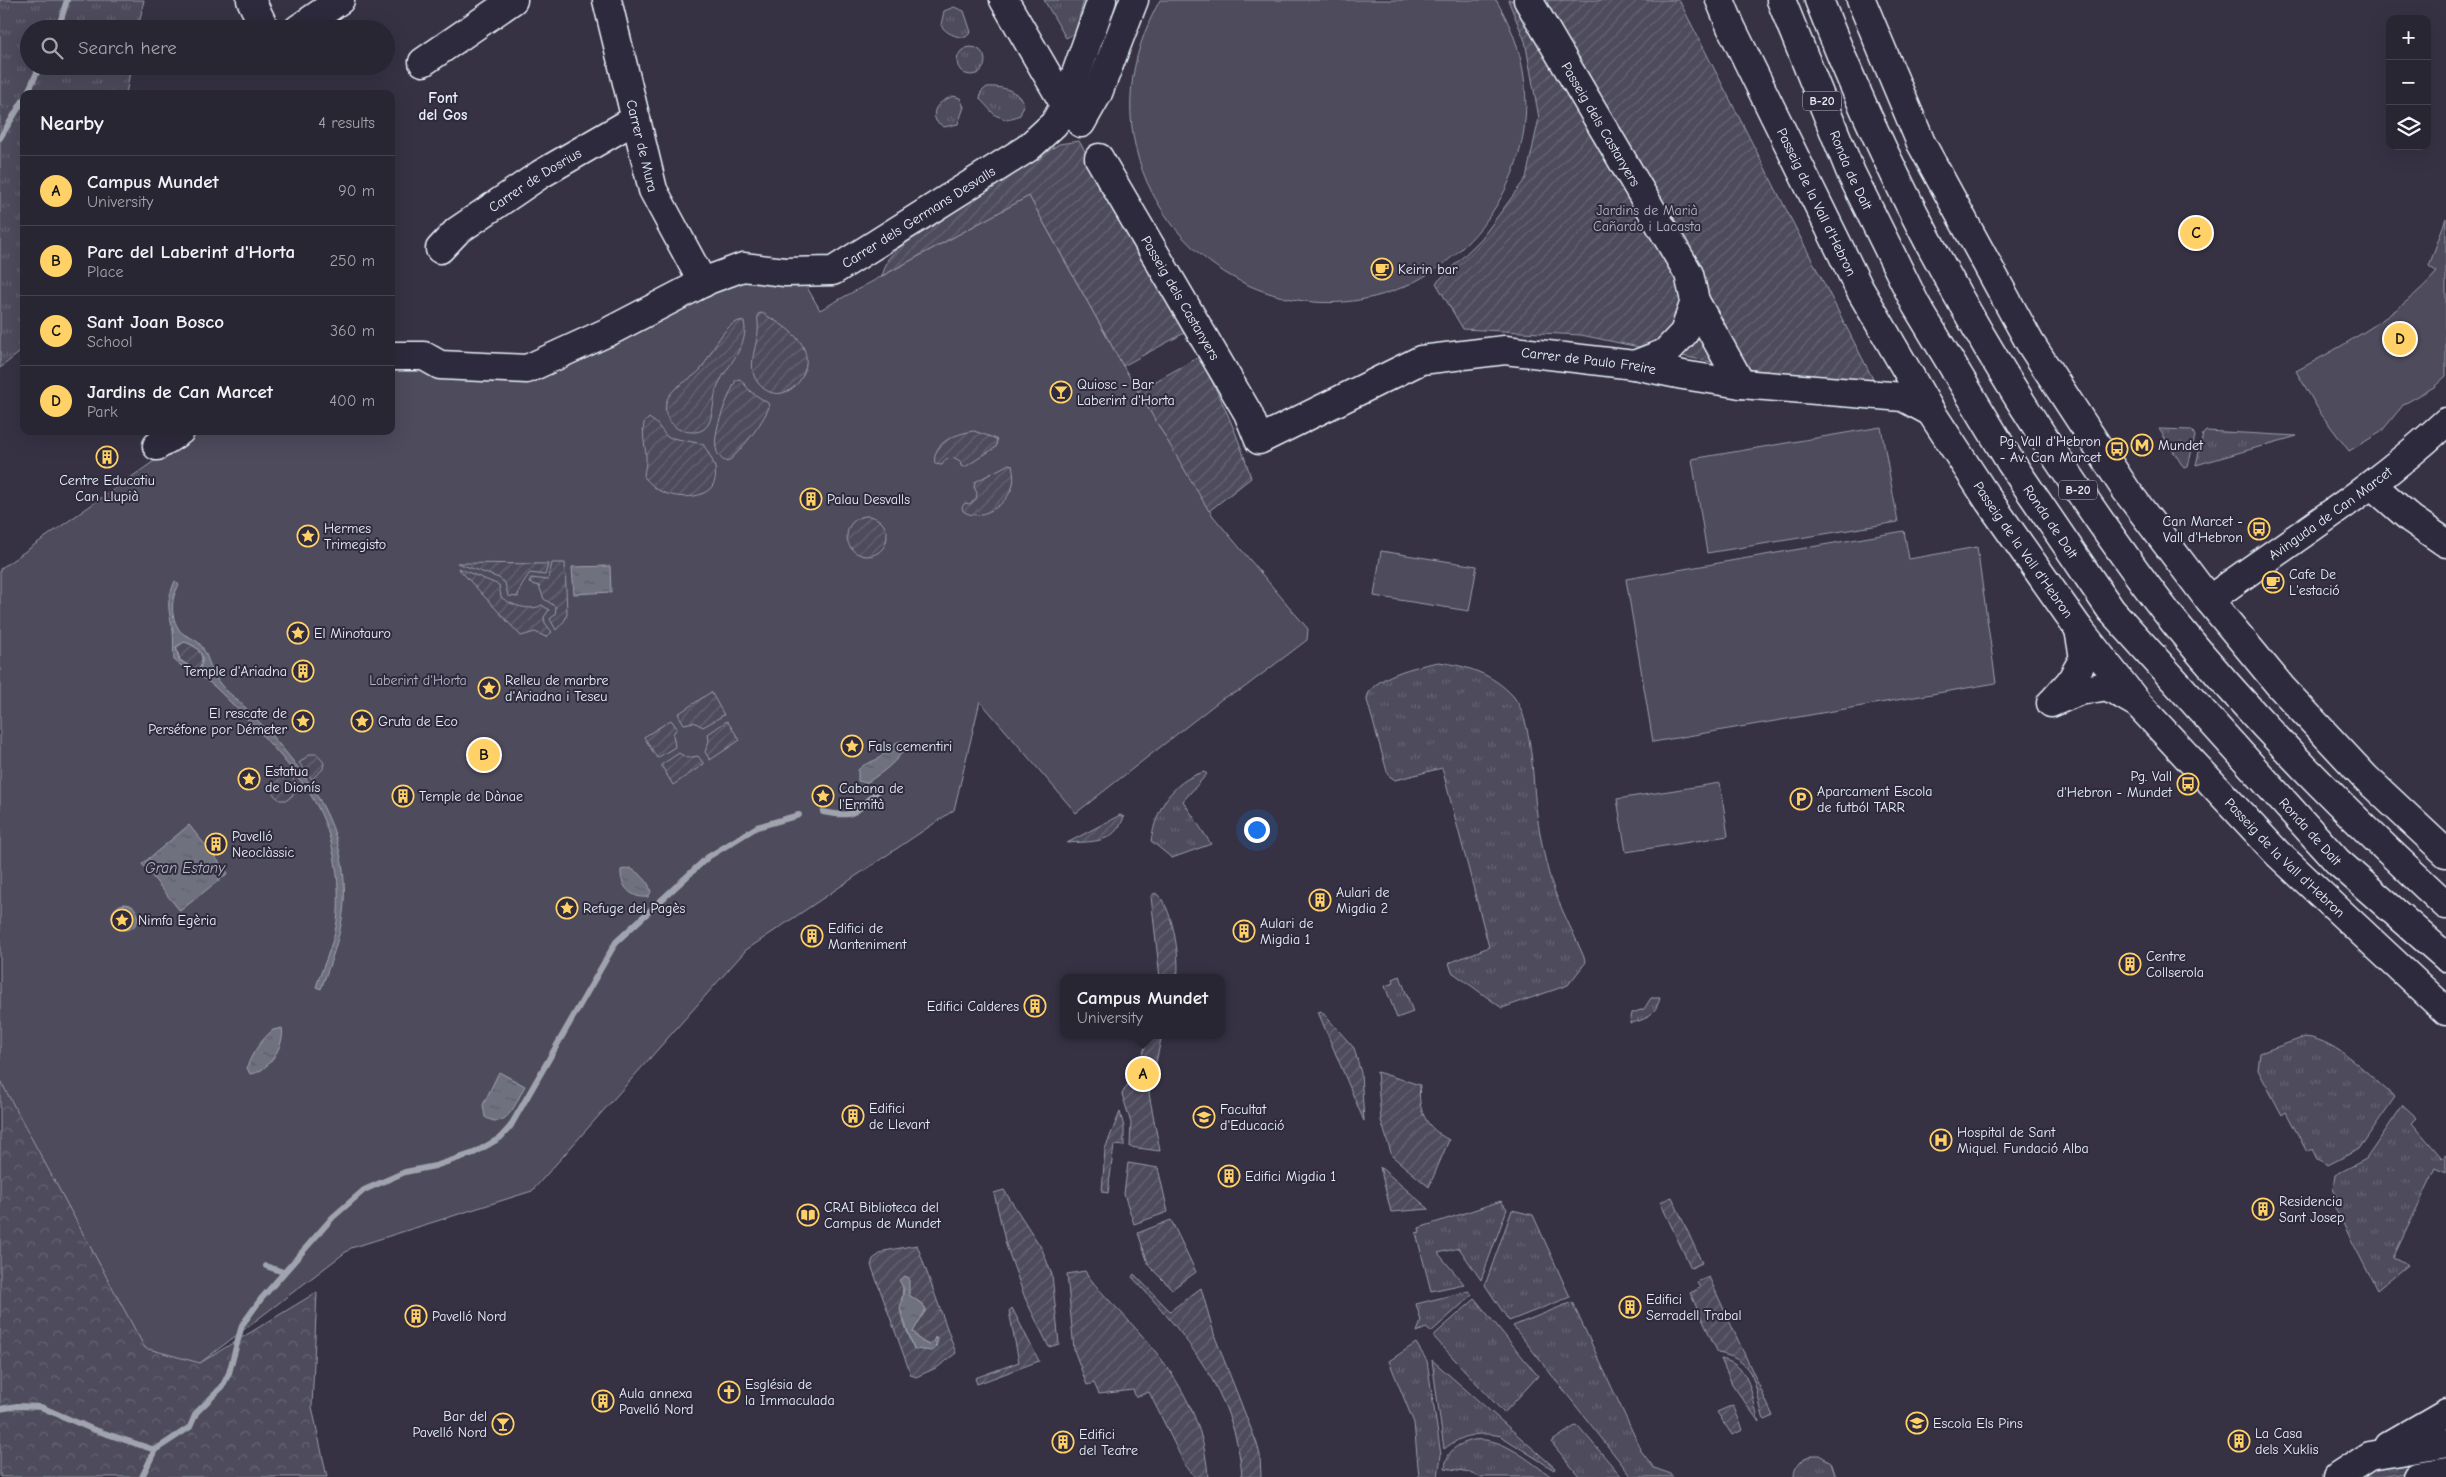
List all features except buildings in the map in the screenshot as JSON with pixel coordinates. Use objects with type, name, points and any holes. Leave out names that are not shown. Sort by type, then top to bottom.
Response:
[{"type":"main road","points":[[251,0],[261,20]]},
{"type":"main road","points":[[311,20],[340,0]]},
{"type":"main road","points":[[423,62],[513,0]]},
{"type":"main road","name":"Carrer de Mura","points":[[607,0],[654,190],[703,283]]},
{"type":"main road","points":[[1004,0],[1073,114],[1098,93],[1134,0]]},
{"type":"main road","name":"Carrer dels Germans Desvalls","points":[[395,356],[424,356],[440,365],[527,369],[610,331],[703,283],[744,266],[785,272],[833,271],[1028,148],[1054,124],[1073,114],[1102,0]]},
{"type":"main road","name":"Passeig dels Castanyers","points":[[1528,0],[1689,274],[1695,302],[1740,384]]},
{"type":"main road","name":"Passeig de la Vall d'Hebron","points":[[1720,0],[1731,27],[1859,288],[1931,412],[1989,501],[2079,629],[2139,705],[2276,853],[2446,1011]]},
{"type":"main road","points":[[1777,0],[1792,30]]},
{"type":"main road","name":"Ronda de Dalt","points":[[1781,0],[1852,173],[1916,305],[2011,463],[2111,610],[2338,862],[2446,957]]},
{"type":"main road","name":"B-20","points":[[1819,0],[1843,62],[1886,158],[1946,276],[2014,392],[2108,535],[2176,623],[2263,725],[2360,825],[2446,905]]},
{"type":"main road","points":[[1861,0],[1921,143],[2030,343],[2126,490],[2209,600],[2288,694],[2366,778],[2417,828],[2446,853]]},
{"type":"main road","name":"Carrer de Dosrius","points":[[440,249],[457,231],[541,174],[636,119]]},
{"type":"main road","name":"Passeig dels Castanyers","points":[[1099,158],[1248,413],[1259,440]]},
{"type":"main road","points":[[1634,365],[1665,354],[1684,332],[1695,302]]},
{"type":"main road","name":"Carrer de Paulo Freire","points":[[1259,440],[1421,360],[1504,350],[1634,365],[1740,384],[1903,398],[1931,412]]},
{"type":"main road","name":"Avinguda de Can Marcet","points":[[2209,600],[2372,485],[2416,450],[2446,422]]},
{"type":"main road","points":[[156,446],[174,435]]},
{"type":"main road","points":[[2372,485],[2411,519],[2446,543]]},
{"type":"main road","points":[[2079,629],[2084,658],[2071,681],[2051,703],[2079,691],[2107,686],[2139,705]]},
{"type":"main road","points":[[2338,1477],[2446,1412]]},
{"type":"main road","points":[[2370,1456],[2446,1443]]},
{"type":"main road","points":[[2417,1477],[2446,1472]]},
{"type":"green space","points":[[0,0],[144,0],[140,20],[20,20],[20,75],[129,75],[127,90],[20,90],[20,352],[0,368]]},
{"type":"green space","points":[[1044,0],[1084,0],[1075,33],[1066,38]]},
{"type":"green space","points":[[1160,0],[1496,0],[1522,63],[1524,126],[1508,184],[1475,234],[1430,273],[1375,297],[1313,302],[1248,285],[1216,267],[1188,243],[1165,215],[1155,199],[1138,159],[1133,136],[1131,90],[1141,44]]},
{"type":"green space","name":"Jardins de Marià Cañardo i Lacasta","points":[[1508,0],[1679,0],[1876,385],[1740,368],[1581,335],[1463,329],[1436,283],[1481,239],[1526,178],[1539,118],[1525,41]]},
{"type":"green space","points":[[954,7],[964,11],[971,32],[966,37],[952,34],[941,25],[944,11]]},
{"type":"green space","points":[[971,47],[981,51],[985,61],[981,71],[971,75],[961,71],[957,61],[961,51]]},
{"type":"green space","points":[[987,87],[1004,88],[1014,92],[1024,105],[1020,115],[1007,120],[995,115],[980,99],[981,92]]},
{"type":"green space","points":[[953,96],[960,98],[964,107],[958,124],[944,127],[936,121],[936,108],[941,102]]},
{"type":"green space","points":[[1079,141],[1190,330],[1123,366],[1029,196],[882,276],[888,259],[897,249],[1059,144]]},
{"type":"green space","name":"Laberint d'Horta","points":[[1029,196],[1123,366],[1213,516],[1308,629],[1307,640],[1241,690],[1223,698],[1076,813],[980,701],[954,810],[746,950],[532,1191],[351,1248],[200,1363],[145,1348],[0,1080],[0,569],[191,435],[395,435],[395,365],[525,375],[743,275],[804,282],[820,310]]},
{"type":"green space","points":[[2446,218],[2446,376],[2434,387],[2404,404],[2381,432],[2349,451],[2321,414],[2296,371],[2371,328],[2406,302],[2437,272],[2429,266]]},
{"type":"green space","points":[[762,313],[793,334],[801,343],[806,354],[806,366],[802,376],[796,385],[788,391],[778,393],[768,391],[759,384],[753,372],[752,365],[758,330],[758,314]]},
{"type":"green space","points":[[739,321],[744,322],[744,338],[737,355],[718,385],[708,425],[701,431],[695,432],[678,429],[666,415],[665,407],[668,397],[676,388],[701,369],[722,335]]},
{"type":"green space","points":[[1199,357],[1228,416],[1251,478],[1209,511],[1138,391]]},
{"type":"green space","points":[[740,379],[751,392],[768,403],[769,407],[751,437],[727,462],[719,456],[716,448],[716,436],[718,424],[727,399],[736,380]]},
{"type":"green space","points":[[649,418],[656,423],[667,437],[703,444],[715,468],[715,478],[712,486],[706,492],[690,497],[671,495],[657,489],[644,477],[646,459],[643,428],[644,423]]},
{"type":"green space","points":[[1881,427],[1898,522],[1707,553],[1692,459]]},
{"type":"green space","points":[[2159,429],[2192,430],[2195,436],[2188,467],[2184,468]]},
{"type":"green space","points":[[974,431],[997,440],[996,447],[965,467],[961,466],[960,461],[955,458],[946,459],[942,465],[935,464],[935,456],[941,444],[961,434]]},
{"type":"green space","points":[[2206,431],[2297,436],[2196,465],[2203,434]]},
{"type":"green space","points":[[1009,464],[1012,465],[1014,475],[1012,489],[1007,498],[996,508],[983,514],[969,514],[963,511],[962,507],[965,503],[970,504],[976,499],[975,482]]},
{"type":"green space","points":[[867,516],[881,522],[887,536],[881,550],[867,556],[853,550],[847,536],[853,522]]},
{"type":"green space","points":[[1904,531],[1909,559],[1977,547],[1996,683],[1653,742],[1626,579]]},
{"type":"green space","points":[[1381,551],[1477,566],[1469,611],[1374,596]]},
{"type":"green space","points":[[457,563],[548,564],[545,575],[530,573],[520,588],[518,597],[508,596],[505,583],[499,578]]},
{"type":"green space","points":[[552,563],[565,563],[567,614],[565,620],[556,630],[550,619],[555,615],[556,607],[544,599],[539,586],[529,583],[531,578],[548,580]]},
{"type":"green space","points":[[458,568],[499,585],[501,597],[510,603],[527,608],[542,605],[549,610],[544,617],[545,623],[552,632],[546,637],[535,632],[521,636]]},
{"type":"green space","points":[[184,642],[197,648],[202,660],[199,669],[194,669],[180,660],[176,647]]},
{"type":"green space","points":[[1439,662],[1479,672],[1505,688],[1520,706],[1528,734],[1537,816],[1548,872],[1559,902],[1586,962],[1568,985],[1502,1008],[1452,972],[1449,963],[1489,947],[1442,768],[1395,780],[1388,775],[1367,700],[1369,692],[1385,679],[1408,669]]},
{"type":"green space","points":[[711,692],[724,715],[703,727],[694,722],[684,724],[678,714]]},
{"type":"green space","points":[[671,720],[677,728],[673,734],[675,747],[657,758],[644,737]]},
{"type":"green space","points":[[727,721],[740,740],[710,760],[705,752],[709,741],[708,734]]},
{"type":"green space","points":[[679,753],[687,758],[698,756],[704,764],[673,785],[661,765]]},
{"type":"green space","points":[[310,754],[317,754],[324,763],[323,769],[312,779],[299,763]]},
{"type":"green space","points":[[288,772],[300,789],[287,800],[280,800],[274,795],[273,785]]},
{"type":"green space","points":[[1204,772],[1207,774],[1183,801],[1211,844],[1172,858],[1151,841],[1157,818],[1167,798],[1182,782]]},
{"type":"green space","points":[[1720,783],[1728,836],[1626,852],[1617,799]]},
{"type":"green space","points":[[1120,815],[1124,817],[1114,833],[1108,837],[1101,840],[1067,843]]},
{"type":"green space","points":[[1155,893],[1161,898],[1166,907],[1174,932],[1178,958],[1178,974],[1160,974],[1151,896]]},
{"type":"green space","points":[[1400,976],[1413,1012],[1397,1018],[1385,986],[1394,983],[1393,979]]},
{"type":"green space","points":[[1651,998],[1660,998],[1653,1012],[1645,1018],[1630,1023],[1632,1013],[1644,1009]]},
{"type":"green space","points":[[1321,1011],[1354,1048],[1361,1073],[1364,1121],[1318,1012]]},
{"type":"green space","points":[[2305,1037],[2329,1045],[2341,1052],[2395,1097],[2359,1149],[2328,1165],[2317,1159],[2312,1149],[2307,1152],[2286,1112],[2282,1115],[2258,1070],[2260,1053]]},
{"type":"green space","points":[[1148,1039],[1161,1039],[1149,1094],[1160,1151],[1130,1147],[1131,1123],[1122,1094],[1135,1072]]},
{"type":"green space","points":[[1377,1072],[1420,1085],[1420,1102],[1425,1117],[1434,1130],[1449,1140],[1429,1187],[1392,1156],[1381,1120]]},
{"type":"green space","points":[[0,1077],[200,1363],[317,1292],[312,1407],[327,1477],[0,1477]]},
{"type":"green space","points":[[2403,1105],[2417,1118],[2412,1123],[2442,1158],[2446,1155],[2446,1173],[2436,1168],[2393,1258],[2407,1265],[2377,1290],[2333,1204],[2339,1200],[2333,1189],[2335,1175],[2366,1159]]},
{"type":"green space","points":[[1120,1112],[1124,1127],[1124,1146],[1114,1145],[1108,1193],[1102,1192],[1105,1149]]},
{"type":"green space","points":[[1128,1163],[1158,1168],[1168,1212],[1134,1224],[1124,1194]]},
{"type":"green space","points":[[1380,1167],[1429,1209],[1391,1212]]},
{"type":"green space","points":[[1004,1190],[1042,1249],[1052,1275],[1059,1344],[1049,1347],[1025,1298],[1006,1245],[994,1193]]},
{"type":"green space","points":[[1672,1197],[1702,1263],[1691,1268],[1660,1202]]},
{"type":"green space","points":[[1501,1201],[1507,1209],[1481,1280],[1459,1248],[1438,1253],[1464,1284],[1431,1291],[1416,1233],[1420,1232],[1419,1228]]},
{"type":"green space","points":[[1512,1210],[1533,1215],[1570,1297],[1509,1321],[1485,1285]]},
{"type":"green space","points":[[1171,1220],[1196,1272],[1172,1289],[1149,1266],[1138,1233]]},
{"type":"green space","points":[[917,1245],[956,1353],[938,1367],[916,1377],[911,1375],[871,1265],[873,1259],[884,1251]],"holes":[[[903,1284],[908,1287],[909,1295],[926,1309],[913,1331],[921,1341],[929,1345],[933,1343],[935,1337],[938,1340],[936,1347],[914,1349],[901,1315]]]},
{"type":"green space","points":[[1085,1271],[1100,1291],[1144,1337],[1183,1392],[1200,1432],[1208,1477],[1195,1477],[1185,1465],[1149,1392],[1136,1397],[1133,1390],[1099,1394],[1094,1383],[1087,1385],[1074,1350],[1067,1274]]},
{"type":"green space","points":[[1134,1274],[1170,1311],[1201,1288],[1215,1337],[1257,1444],[1260,1455],[1261,1477],[1242,1477],[1238,1447],[1230,1419],[1219,1393],[1189,1344],[1132,1277]]},
{"type":"green space","points":[[1709,1277],[1773,1416],[1764,1420],[1752,1377],[1741,1362],[1718,1353],[1690,1293],[1700,1288],[1697,1282]]},
{"type":"green space","points":[[1469,1291],[1472,1295],[1431,1332],[1426,1328],[1417,1332],[1421,1321],[1416,1304]]},
{"type":"green space","points":[[1475,1299],[1538,1376],[1504,1413],[1433,1336]]},
{"type":"green space","points":[[1572,1302],[1642,1452],[1654,1468],[1671,1474],[1673,1477],[1632,1477],[1513,1326]]},
{"type":"green space","points":[[1012,1308],[1039,1361],[977,1384],[975,1378],[1019,1362],[1009,1311]]},
{"type":"green space","points":[[1416,1343],[1427,1361],[1441,1455],[1438,1477],[1419,1477],[1414,1423],[1389,1361]]},
{"type":"green space","points":[[1721,1359],[1731,1362],[1745,1375],[1752,1393],[1759,1422],[1732,1384]]},
{"type":"green space","points":[[1432,1360],[1555,1468],[1554,1470],[1501,1436],[1471,1435],[1457,1440],[1444,1449]]},
{"type":"green space","points":[[1733,1405],[1743,1430],[1732,1435],[1717,1412]]},
{"type":"green space","points":[[1575,1426],[1579,1427],[1622,1477],[1579,1476],[1551,1442]]},
{"type":"green space","points":[[1474,1440],[1495,1442],[1505,1446],[1552,1477],[1480,1477],[1470,1472],[1445,1468],[1448,1457],[1454,1449]]},
{"type":"green space","points":[[2446,1449],[2446,1466],[2381,1477],[2347,1477]]},
{"type":"green space","points":[[1812,1455],[1819,1455],[1831,1462],[1836,1477],[1794,1477],[1795,1469],[1799,1463]]},
{"type":"water","points":[[610,566],[611,592],[574,594],[572,567]]},
{"type":"water","points":[[175,581],[179,585],[174,595],[172,606],[175,623],[180,631],[199,643],[218,681],[251,713],[302,772],[313,788],[331,823],[342,862],[344,899],[339,934],[321,989],[316,987],[330,950],[338,911],[336,866],[324,821],[318,807],[300,780],[253,725],[215,687],[174,660],[169,601]],"holes":[[[184,642],[197,648],[202,656],[199,669],[194,669],[179,660],[176,647]]]},
{"type":"water","points":[[900,741],[905,745],[895,761],[883,772],[866,783],[858,781],[858,770],[860,768],[879,758]]},
{"type":"water","name":"Gran Estany","points":[[189,825],[228,873],[180,911],[142,864]]},
{"type":"water","points":[[630,868],[641,875],[648,884],[651,892],[648,897],[636,896],[625,886],[622,881],[621,870]]},
{"type":"water","points":[[125,904],[134,908],[138,917],[134,926],[125,930],[116,926],[112,917],[116,908]]},
{"type":"water","points":[[282,1028],[281,1042],[274,1057],[263,1069],[250,1074],[247,1068],[257,1047],[273,1030]]},
{"type":"water","points":[[499,1072],[525,1086],[510,1113],[499,1121],[493,1121],[485,1117],[483,1105]]},
{"type":"water","points":[[905,1276],[909,1278],[909,1295],[926,1309],[913,1332],[921,1341],[929,1345],[937,1337],[935,1349],[932,1351],[914,1349],[900,1309],[904,1289],[899,1280]]},
{"type":"waterway","points":[[61,20],[67,0]]},
{"type":"waterway","points":[[29,90],[36,75]]},
{"type":"waterway","points":[[0,138],[20,106]]},
{"type":"waterway","points":[[823,812],[834,814],[855,812],[879,790]]},
{"type":"waterway","points":[[142,1477],[155,1450],[190,1427],[196,1413],[222,1387],[229,1373],[242,1325],[261,1299],[333,1217],[364,1190],[405,1172],[435,1166],[474,1153],[500,1138],[510,1127],[616,942],[708,857],[757,827],[799,815]]},
{"type":"waterway","points":[[266,1266],[283,1272]]},
{"type":"waterway","points":[[0,1409],[17,1406],[41,1407],[92,1429],[155,1450]]},
{"type":"place","name":"Sant Joan Bosco","points":[[2196,233]]},
{"type":"place","name":"Keirin bar","points":[[1382,269]]},
{"type":"place","name":"Jardins de Can Marcet","points":[[2400,339]]},
{"type":"place","name":"Quiosc - Bar Laberint d'Horta","points":[[1061,392]]},
{"type":"place","name":"Mundet","points":[[2142,445]]},
{"type":"place","name":"Pg. Vall d'Hebron - Av. Can Marcet","points":[[2117,449]]},
{"type":"place","name":"Centre Educatiu Can Llupià","points":[[107,457]]},
{"type":"place","name":"Palau Desvalls","points":[[811,499]]},
{"type":"place","name":"Can Marcet - Vall d'Hebron","points":[[2259,529]]},
{"type":"place","name":"Hermes Trimegisto","points":[[308,536]]},
{"type":"place","name":"Cafe De L'estació","points":[[2273,582]]},
{"type":"place","name":"El Minotauro","points":[[298,633]]},
{"type":"place","name":"Temple d'Ariadna","points":[[303,671]]},
{"type":"place","name":"Relleu de marbre d'Ariadna i Teseu","points":[[489,688]]},
{"type":"place","name":"El rescate de Perséfone por Démeter","points":[[303,721]]},
{"type":"place","name":"Gruta de Eco","points":[[362,721]]},
{"type":"place","name":"Fals cementiri","points":[[852,746]]},
{"type":"place","name":"Parc del Laberint d'Horta","points":[[484,755]]},
{"type":"place","name":"Estatua de Dionís","points":[[249,779]]},
{"type":"place","name":"Pg. Vall d'Hebron - Mundet","points":[[2188,784]]},
{"type":"place","name":"Temple de Dànae","points":[[403,796]]},
{"type":"place","name":"Cabana de l'Ermità","points":[[823,796]]},
{"type":"place","name":"Aparcament Escola de futból TARR","points":[[1801,799]]},
{"type":"place","name":"Pavelló Neoclàssic","points":[[216,844]]},
{"type":"place","name":"Aulari de Migdia 2","points":[[1320,900]]},
{"type":"place","name":"Refuge del Pagès","points":[[567,908]]},
{"type":"place","name":"Nimfa Egèria","points":[[122,920]]},
{"type":"place","name":"Aulari de Migdia 1","points":[[1244,931]]},
{"type":"place","name":"Edifici de Manteniment","points":[[812,936]]},
{"type":"place","name":"Centre Collserola","points":[[2130,964]]},
{"type":"place","name":"Edifici Calderes","points":[[1035,1006]]},
{"type":"place","name":"Campus Mundet","points":[[1143,1074]]},
{"type":"place","name":"Edifici de Llevant","points":[[853,1116]]},
{"type":"place","name":"Facultat d'Educació","points":[[1204,1117]]},
{"type":"place","name":"Hospital de Sant Miquel. Fundació Alba","points":[[1941,1140]]},
{"type":"place","name":"Edifici Migdia 1","points":[[1229,1176]]},
{"type":"place","name":"Residencia Sant Josep","points":[[2263,1209]]},
{"type":"place","name":"CRAI Biblioteca del Campus de Mundet","points":[[808,1215]]},
{"type":"place","name":"Edifici Serradell Trabal","points":[[1630,1307]]},
{"type":"place","name":"Pavelló Nord","points":[[416,1316]]},
{"type":"place","name":"Església de la Immaculada","points":[[729,1392]]},
{"type":"place","name":"Aula annexa Pavelló Nord","points":[[603,1401]]},
{"type":"place","name":"Escola Els Pins","points":[[1917,1423]]},
{"type":"place","name":"Bar del Pavelló Nord","points":[[503,1424]]},
{"type":"place","name":"La Casa dels Xuklis","points":[[2239,1441]]},
{"type":"place","name":"Edifici del Teatre","points":[[1063,1442]]},
{"type":"district","name":"Font del Gos","points":[[443,106]]}]
